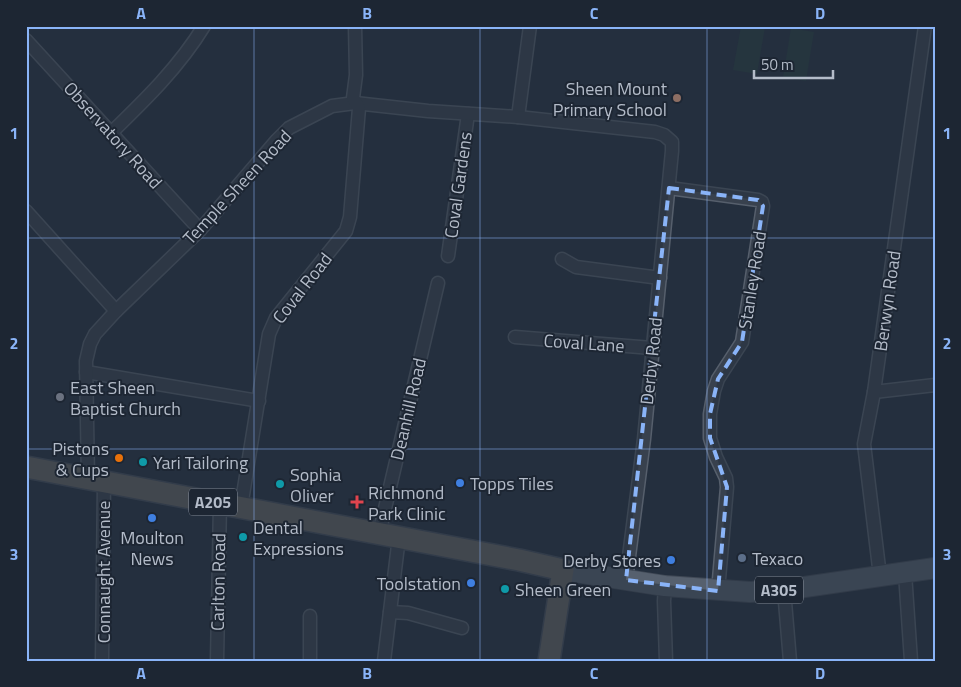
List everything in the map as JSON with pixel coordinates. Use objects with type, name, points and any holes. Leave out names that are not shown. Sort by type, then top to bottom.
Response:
[{"type":"highway","name":"A205","points":[[26,467],[563,570]]},
{"type":"highway","points":[[549,661],[563,570]]},
{"type":"main road","name":"A305","points":[[563,570],[666,586],[750,592],[784,590],[935,568]]},
{"type":"street","points":[[111,133],[156,89],[191,48],[204,26]]},
{"type":"street","name":"Coval Road","points":[[241,507],[269,334],[276,318],[346,231],[350,217],[359,108],[353,98],[356,75],[355,26]]},
{"type":"street","points":[[518,116],[530,26]]},
{"type":"street","name":"Berwyn Road","points":[[880,576],[864,444],[874,392],[925,26]]},
{"type":"street","name":"Observatory Road","points":[[26,40],[200,230]]},
{"type":"street","name":"Temple Sheen Road","points":[[96,481],[86,372],[86,361],[90,344],[95,334],[116,311],[200,230],[289,128],[332,106],[356,103],[468,114],[518,116],[655,132],[672,142]]},
{"type":"street","name":"Coval Gardens","points":[[448,256],[468,114]]},
{"type":"street","name":"Derby Road","points":[[626,580],[644,439],[672,142]]},
{"type":"street","name":"Stanley Road","points":[[669,188],[758,200],[762,202],[763,206],[742,342],[718,379],[710,414],[710,438],[726,478],[727,487],[718,591]]},
{"type":"street","points":[[26,211],[116,311]]},
{"type":"street","points":[[562,259],[576,267],[660,278]]},
{"type":"street","name":"Deanhill Road","points":[[384,661],[390,612],[389,536],[438,283]]},
{"type":"street","name":"Coval Lane","points":[[515,338],[652,348]]},
{"type":"street","points":[[86,372],[259,401]]},
{"type":"street","points":[[874,392],[935,385]]},
{"type":"street","name":"Connaught Avenue","points":[[96,481],[102,661]]},
{"type":"street","name":"Carlton Road","points":[[217,661],[220,503]]},
{"type":"street","points":[[905,573],[911,661]]},
{"type":"street","points":[[666,586],[664,601],[666,661]]},
{"type":"street","points":[[784,590],[790,661]]},
{"type":"street","points":[[390,612],[408,613],[462,628]]},
{"type":"street","points":[[310,616],[310,661]]},
{"type":"highlighted area","points":[[669,188],[758,200],[763,206],[742,342],[718,379],[710,414],[710,438],[727,487],[718,591],[626,580]]},
{"type":"green space","points":[[741,26],[765,27],[757,74],[733,70]]},
{"type":"green space","points":[[791,28],[814,32],[806,81],[783,77]]},
{"type":"place","name":"Sheen Mount Primary School","points":[[677,98]]},
{"type":"place","name":"East Sheen Baptist Church","points":[[60,397]]},
{"type":"place","name":"Pistons & Cups","points":[[119,458]]},
{"type":"place","name":"Yari Tailoring","points":[[143,462]]},
{"type":"place","name":"Topps Tiles","points":[[460,483]]},
{"type":"place","name":"Sophia Oliver","points":[[280,484]]},
{"type":"place","name":"Richmond Park Clinic","points":[[357,502]]},
{"type":"place","name":"Moulton News","points":[[152,518]]},
{"type":"place","name":"Dental Expressions","points":[[243,537]]},
{"type":"place","name":"Texaco","points":[[742,558]]},
{"type":"place","name":"Derby Stores","points":[[671,560]]},
{"type":"place","name":"Toolstation","points":[[471,583]]},
{"type":"place","name":"Sheen Green","points":[[505,589]]}]
